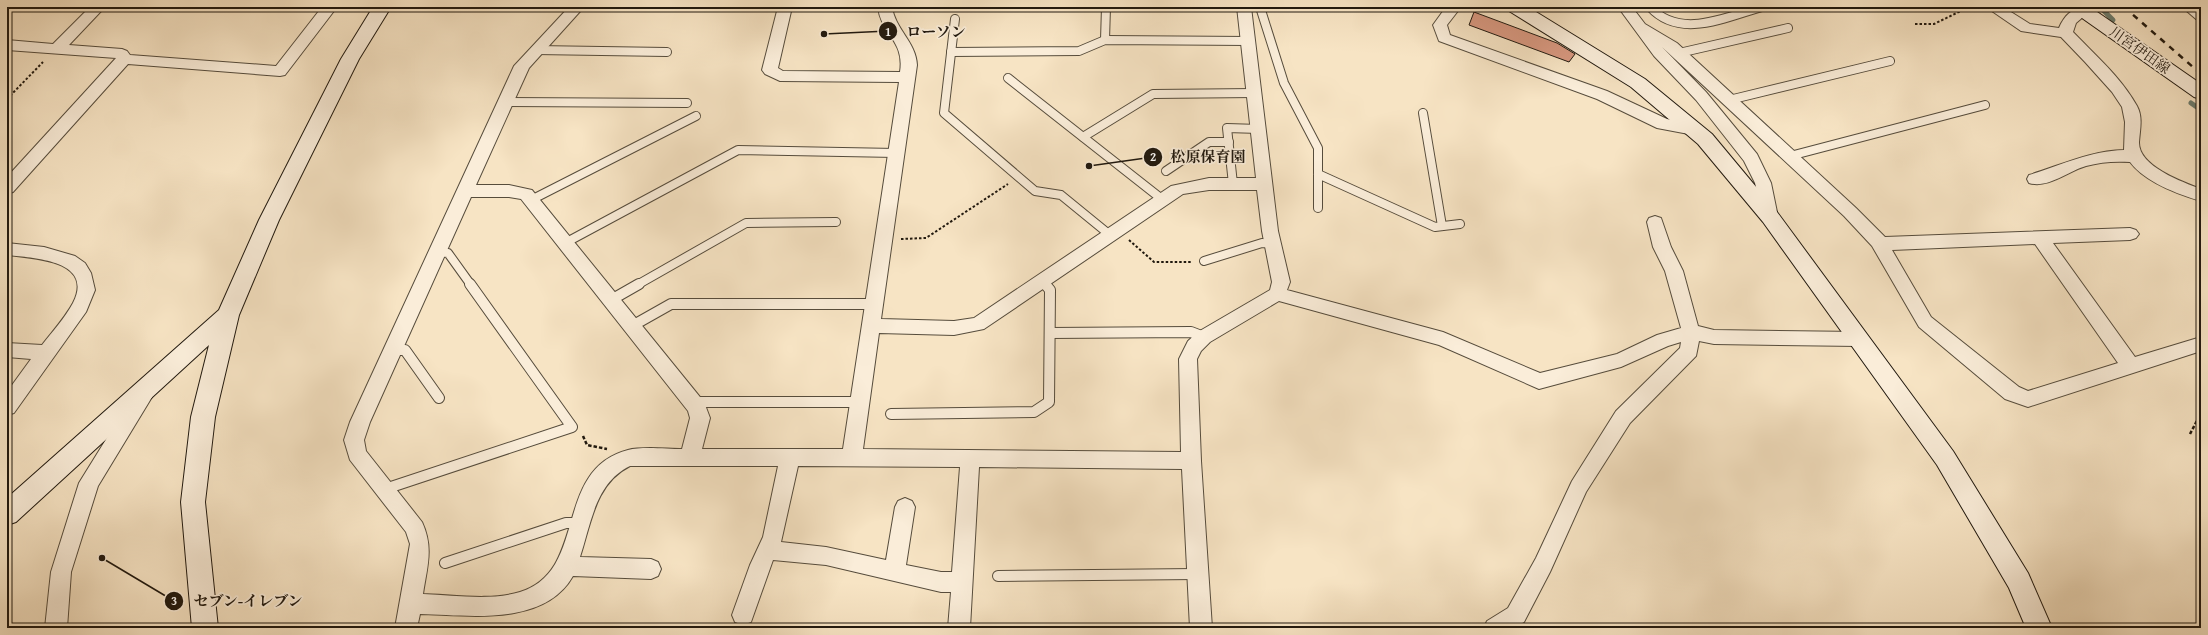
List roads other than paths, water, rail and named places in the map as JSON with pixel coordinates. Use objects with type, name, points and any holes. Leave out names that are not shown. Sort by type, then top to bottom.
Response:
[{"type":"street","points":[[57,49],[98,7]]},
{"type":"street","points":[[124,59],[280,71],[330,7]]},
{"type":"street","points":[[205,628],[193,502],[203,416],[228,315],[269,220],[350,59],[382,7]]},
{"type":"street","points":[[406,628],[420,544],[415,528],[357,454],[354,440],[360,422],[392,350],[522,66],[577,7]]},
{"type":"street","points":[[785,7],[770,70],[780,76],[907,77]]},
{"type":"street","points":[[852,457],[909,64],[908,50],[892,29],[886,17],[885,7]]},
{"type":"street","points":[[1244,7],[1273,244],[1280,282],[1278,294]]},
{"type":"street","points":[[1454,7],[1440,25],[1444,38],[1602,95],[1663,124],[1694,130]]},
{"type":"street","points":[[1515,7],[1638,83],[1705,139],[1770,217],[1948,464],[2019,581],[2039,628]]},
{"type":"street","points":[[1625,7],[1659,53],[1701,96],[1751,158],[1763,183],[1770,217]]},
{"type":"street","points":[[1993,7],[2026,28],[2065,33],[2120,93],[2130,108],[2134,124],[2131,148],[2138,161],[2156,176],[2179,188],[2201,195]]},
{"type":"street","points":[[2189,7],[2201,16]]},
{"type":"street","points":[[2065,33],[2066,26],[2072,17],[2081,9]]},
{"type":"street","name":"川宮伊田線","points":[[2081,9],[2201,93]]},
{"type":"street","points":[[1640,27],[1672,46],[1850,212],[1880,244],[1925,322],[2012,393],[2028,399],[2201,344]]},
{"type":"street","points":[[7,45],[122,54],[124,59]]},
{"type":"street","points":[[7,188],[124,59]]},
{"type":"street","points":[[2035,179],[2046,178],[2068,166],[2091,160],[2114,155],[2135,156]]},
{"type":"street","points":[[870,326],[954,328],[978,324],[1177,190],[1189,186],[1266,184]]},
{"type":"street","points":[[465,190],[509,191],[526,194],[697,408],[700,418],[690,457]]},
{"type":"street","points":[[1495,628],[1516,616],[1543,565],[1579,487],[1623,417],[1689,351],[1691,332],[1674,271],[1662,246],[1655,222]]},
{"type":"street","points":[[1880,244],[2130,234]]},
{"type":"street","points":[[2040,238],[2131,366]]},
{"type":"street","points":[[7,249],[53,254],[70,261],[82,273],[86,289],[80,307],[7,407]]},
{"type":"street","points":[[1201,628],[1190,461],[1188,359],[1194,346],[1204,337],[1278,294],[1443,339],[1539,381],[1622,360],[1664,340],[1691,332],[1714,337],[1859,339]]},
{"type":"street","points":[[7,514],[228,315]]},
{"type":"street","points":[[7,350],[47,353]]},
{"type":"street","points":[[56,628],[61,572],[88,484],[153,381]]},
{"type":"street","points":[[743,615],[773,537],[790,457]]},
{"type":"street","points":[[411,604],[503,606],[524,601],[547,590],[565,571],[596,481],[600,475],[614,463],[629,458],[852,457],[970,460],[1190,461]]},
{"type":"street","points":[[959,628],[970,460]]},
{"type":"street","points":[[894,571],[905,507]]},
{"type":"street","points":[[767,550],[826,556],[941,582],[962,582]]},
{"type":"street","points":[[567,566],[651,569]]},
{"type":"lane","points":[[1105,40],[1106,7]]},
{"type":"lane","points":[[1260,7],[1284,83],[1318,148],[1318,208]]},
{"type":"lane","points":[[1650,7],[1659,17],[1673,24],[1691,25],[1762,7]]},
{"type":"lane","points":[[955,19],[944,113],[1036,191],[1061,195],[1114,232]]},
{"type":"lane","points":[[1679,53],[1788,28]]},
{"type":"lane","points":[[951,52],[1079,51],[1105,40],[1249,41]]},
{"type":"lane","points":[[536,50],[667,52]]},
{"type":"lane","points":[[1729,100],[1890,61]]},
{"type":"lane","points":[[1008,78],[1163,200]]},
{"type":"lane","points":[[1083,137],[1153,94],[1255,93]]},
{"type":"lane","points":[[505,102],[687,103]]},
{"type":"lane","points":[[1790,156],[1985,105]]},
{"type":"lane","points":[[1423,113],[1442,226]]},
{"type":"lane","points":[[530,200],[696,116]]},
{"type":"lane","points":[[1233,184],[1227,128],[1259,129]]},
{"type":"lane","points":[[1166,171],[1209,142],[1229,142]]},
{"type":"lane","points":[[566,243],[738,150],[896,153]]},
{"type":"lane","points":[[1318,174],[1421,222],[1435,227],[1460,224]]},
{"type":"lane","points":[[611,300],[746,223],[836,222]]},
{"type":"lane","points":[[1204,261],[1262,243],[1273,244]]},
{"type":"lane","points":[[385,489],[572,427],[448,253],[437,252]]},
{"type":"lane","points":[[891,414],[1034,412],[1049,402],[1050,290],[1042,281]]},
{"type":"lane","points":[[632,326],[670,304],[873,304]]},
{"type":"lane","points":[[1050,333],[1191,332],[1204,337]]},
{"type":"lane","points":[[392,350],[405,350],[439,398]]},
{"type":"lane","points":[[693,402],[860,402]]},
{"type":"lane","points":[[445,563],[566,523],[581,523]]},
{"type":"lane","points":[[998,576],[1197,574]]},
{"type":"waterway","points":[[2100,7],[2113,20]]},
{"type":"waterway","points":[[2191,103],[2201,110]]},
{"type":"railway","points":[[2124,7],[2201,74]]},
{"type":"place","name":"ローソン","points":[[824,34]]},
{"type":"place","name":"松原保育園","points":[[1089,166]]},
{"type":"place","name":"セブン-イレブン","points":[[102,558]]}]
